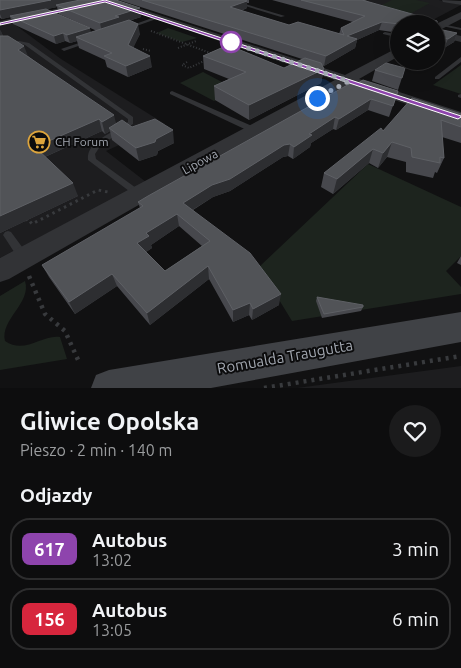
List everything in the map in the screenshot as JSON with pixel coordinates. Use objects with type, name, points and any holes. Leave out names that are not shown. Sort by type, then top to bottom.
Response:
[{"type":"main road","name":"Romualda Traugutta","points":[[109,388],[144,385],[461,327]]},
{"type":"street","points":[[0,23],[105,0],[461,118]]},
{"type":"street","points":[[446,0],[461,3]]},
{"type":"street","points":[[445,25],[461,15]]},
{"type":"street","points":[[445,31],[461,38]]},
{"type":"street","name":"Lipowa","points":[[0,271],[27,267],[140,195],[349,81],[390,56]]},
{"type":"lane","points":[[228,0],[283,16]]},
{"type":"lane","points":[[49,13],[58,18]]},
{"type":"lane","points":[[122,29],[157,18]]},
{"type":"lane","points":[[445,29],[461,29]]},
{"type":"lane","points":[[385,33],[390,34]]},
{"type":"lane","points":[[64,49],[91,40]]},
{"type":"lane","points":[[0,44],[19,42],[27,44],[131,118],[131,123],[126,129],[93,147],[90,155],[92,160],[140,195]]},
{"type":"lane","points":[[438,78],[461,59]]},
{"type":"lane","points":[[172,94],[256,132]]},
{"type":"lane","points":[[8,235],[27,267]]},
{"type":"path","points":[[151,31],[216,56],[191,68],[182,65],[187,62]]},
{"type":"path","points":[[178,48],[186,45]]},
{"type":"path","points":[[143,50],[151,51]]},
{"type":"path","points":[[20,221],[28,219],[32,224],[98,190],[114,193]]},
{"type":"path","points":[[27,267],[45,314],[65,331],[79,362]]},
{"type":"path","points":[[264,388],[461,356]]},
{"type":"shaded area","points":[[286,0],[439,0],[461,5],[442,15],[390,15],[390,18]]},
{"type":"shaded area","points":[[392,0],[416,0],[430,3],[410,14],[378,7]]},
{"type":"shaded area","points":[[10,21],[61,59],[165,124],[106,151],[146,182],[0,258],[0,23]]},
{"type":"shaded area","points":[[168,28],[197,38],[182,42],[157,33]]},
{"type":"shaded area","points":[[461,65],[461,94],[433,85]]},
{"type":"shaded area","points":[[203,72],[237,90],[214,101],[180,83]]},
{"type":"shaded area","points":[[368,164],[461,207],[461,256],[446,271],[461,287],[461,294],[292,321],[259,267]]},
{"type":"shaded area","points":[[25,281],[24,297],[7,325],[5,341],[12,345],[20,346],[47,338],[60,337],[67,359],[0,370],[0,296]]},
{"type":"shaded area","points":[[461,366],[461,388],[297,388],[401,374]]},
{"type":"building","points":[[0,0],[51,0],[0,10]]},
{"type":"building","points":[[80,0],[116,0],[140,8],[100,23],[56,5]]},
{"type":"building","points":[[142,0],[245,0],[247,1],[230,7],[289,25],[298,22],[344,35],[341,28],[365,16],[301,0],[362,0],[416,15],[390,15],[390,23],[382,22],[347,36],[357,39],[326,56]]},
{"type":"building","points":[[46,9],[90,28],[67,35],[63,33],[54,36],[10,16]]},
{"type":"building","points":[[129,20],[138,24],[128,45],[150,56],[126,66],[104,56],[112,53],[76,37]]},
{"type":"building","points":[[445,30],[457,33],[448,39],[445,38]]},
{"type":"building","name":"CH Forum","points":[[0,36],[8,36],[24,46],[18,50],[114,115],[102,122],[99,119],[35,147],[73,183],[0,216]]},
{"type":"building","points":[[228,45],[284,68],[305,58],[321,63],[324,69],[249,105],[214,86],[246,72],[203,56]]},
{"type":"building","points":[[386,63],[390,64],[390,70],[404,70],[402,78],[375,70]]},
{"type":"building","points":[[363,80],[398,91],[393,106],[371,99],[339,119],[335,117],[309,134],[312,135],[294,147],[290,144],[284,145],[230,179],[212,185],[183,203],[250,253],[281,294],[253,309],[250,303],[233,310],[208,266],[147,313],[112,274],[69,302],[42,265],[143,206],[138,202],[148,196],[353,82],[358,83]],"holes":[[[177,214],[210,241],[165,271],[137,243],[149,236],[146,233]]]},
{"type":"building","points":[[412,98],[461,114],[461,127],[441,120],[444,158],[440,157],[440,163],[412,157],[411,148],[392,142],[383,153],[373,149],[337,179],[324,173],[381,128],[383,131]]},
{"type":"building","points":[[155,119],[173,130],[156,139],[155,142],[136,148],[109,128],[122,120],[132,127]]},
{"type":"building","points":[[317,297],[363,305],[363,307],[324,314]]},
{"type":"bus line","name":"617","points":[[0,23],[105,1],[461,117]]},
{"type":"place","name":"CH Forum","points":[[39,142]]},
{"type":"route","points":[[231,42],[227,41],[349,81],[317,98]]}]
